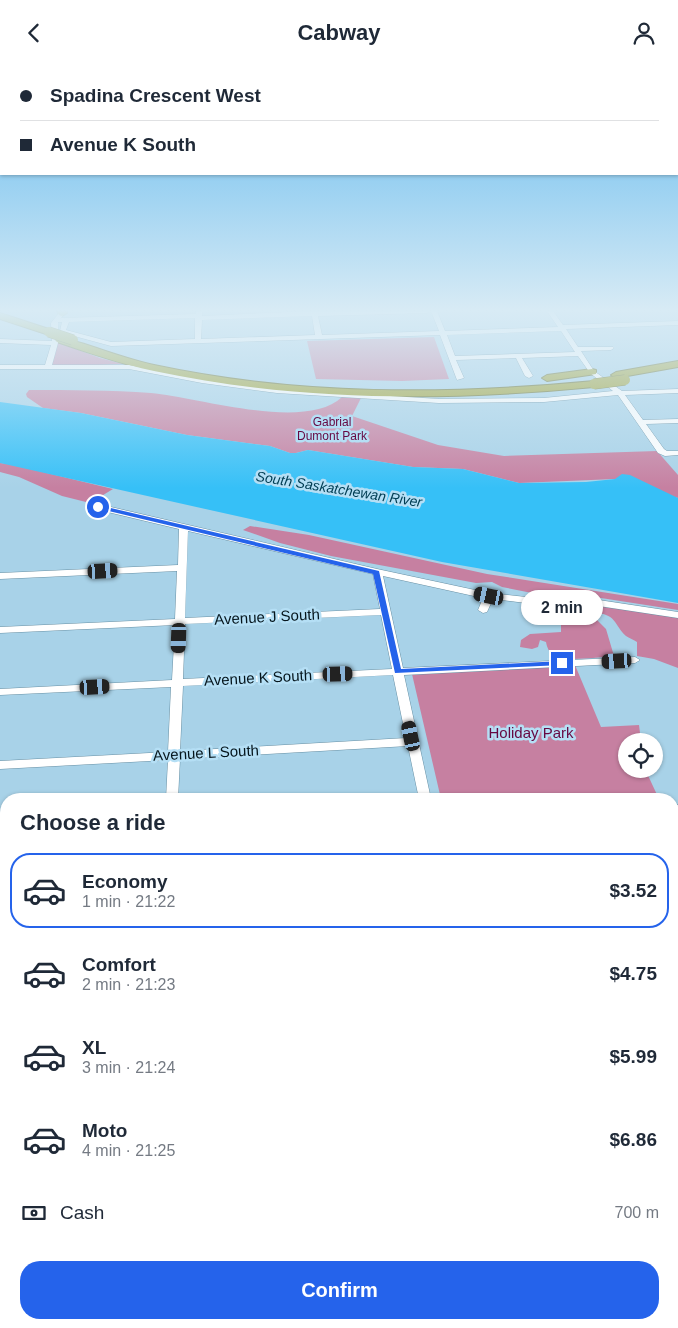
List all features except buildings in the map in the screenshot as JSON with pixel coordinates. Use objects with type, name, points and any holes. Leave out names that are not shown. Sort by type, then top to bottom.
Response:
[{"type":"highway","points":[[165,370],[228,381],[305,389],[388,393],[452,394],[520,391],[592,378]]},
{"type":"highway","points":[[198,370],[323,385],[410,387],[620,377],[678,370]]},
{"type":"highway","points":[[620,377],[651,370]]},
{"type":"street","points":[[144,370],[202,381],[277,391],[439,401],[544,400],[620,393],[678,391]]},
{"type":"street","points":[[457,370],[460,378]]},
{"type":"street","points":[[526,370],[529,376]]},
{"type":"street","points":[[588,370],[592,378],[620,393],[661,451],[665,454],[678,453]]},
{"type":"street","points":[[641,422],[678,421]]},
{"type":"street","points":[[98,507],[489,596],[526,600],[592,602],[678,615]]},
{"type":"street","points":[[172,793],[184,528]]},
{"type":"street","points":[[0,576],[182,568]]},
{"type":"street","points":[[377,572],[424,793]]},
{"type":"street","points":[[483,609],[489,596]]},
{"type":"street","name":"Avenue J South","points":[[0,630],[384,612]]},
{"type":"street","name":"Avenue K South","points":[[0,692],[635,660]]},
{"type":"street","name":"Avenue L South","points":[[0,765],[412,742]]},
{"type":"green space","points":[[314,370],[446,370],[449,379],[402,381],[316,379]]},
{"type":"green space","name":"Gabrial Dumont Park","points":[[29,390],[151,393],[250,410],[278,412],[303,412],[325,407],[342,397],[361,398],[352,416],[438,445],[504,456],[657,451],[678,475],[678,498],[615,479],[519,483],[463,469],[413,467],[308,450],[290,453],[270,446],[187,435],[81,413],[43,408],[27,397],[26,394]]},
{"type":"green space","points":[[0,463],[113,489],[90,503],[62,496],[19,477],[0,472]]},
{"type":"green space","points":[[250,526],[309,535],[487,574],[678,604],[678,610],[601,598],[532,593],[502,587],[492,582],[476,583],[331,556],[280,543],[243,530]]},
{"type":"green space","points":[[562,603],[591,604],[678,618],[678,668],[654,659],[637,656],[637,642],[626,636],[612,618],[597,613],[597,620],[606,629],[614,656],[583,659],[559,658],[551,653],[546,642],[540,640],[538,647],[532,649],[520,647],[521,640],[530,634],[561,632],[561,621],[554,613]]},
{"type":"green space","name":"Holiday Park","points":[[575,665],[601,727],[639,725],[640,733],[618,733],[618,778],[649,778],[656,793],[440,793],[412,674]]},
{"type":"water","name":"South Saskatchewan River","points":[[0,402],[81,413],[187,435],[270,446],[290,453],[308,450],[413,467],[463,469],[519,483],[586,482],[615,479],[622,474],[630,475],[678,498],[678,603],[442,562],[0,463]]},
{"type":"route","points":[[98,507],[377,572],[398,671],[562,663]]}]
